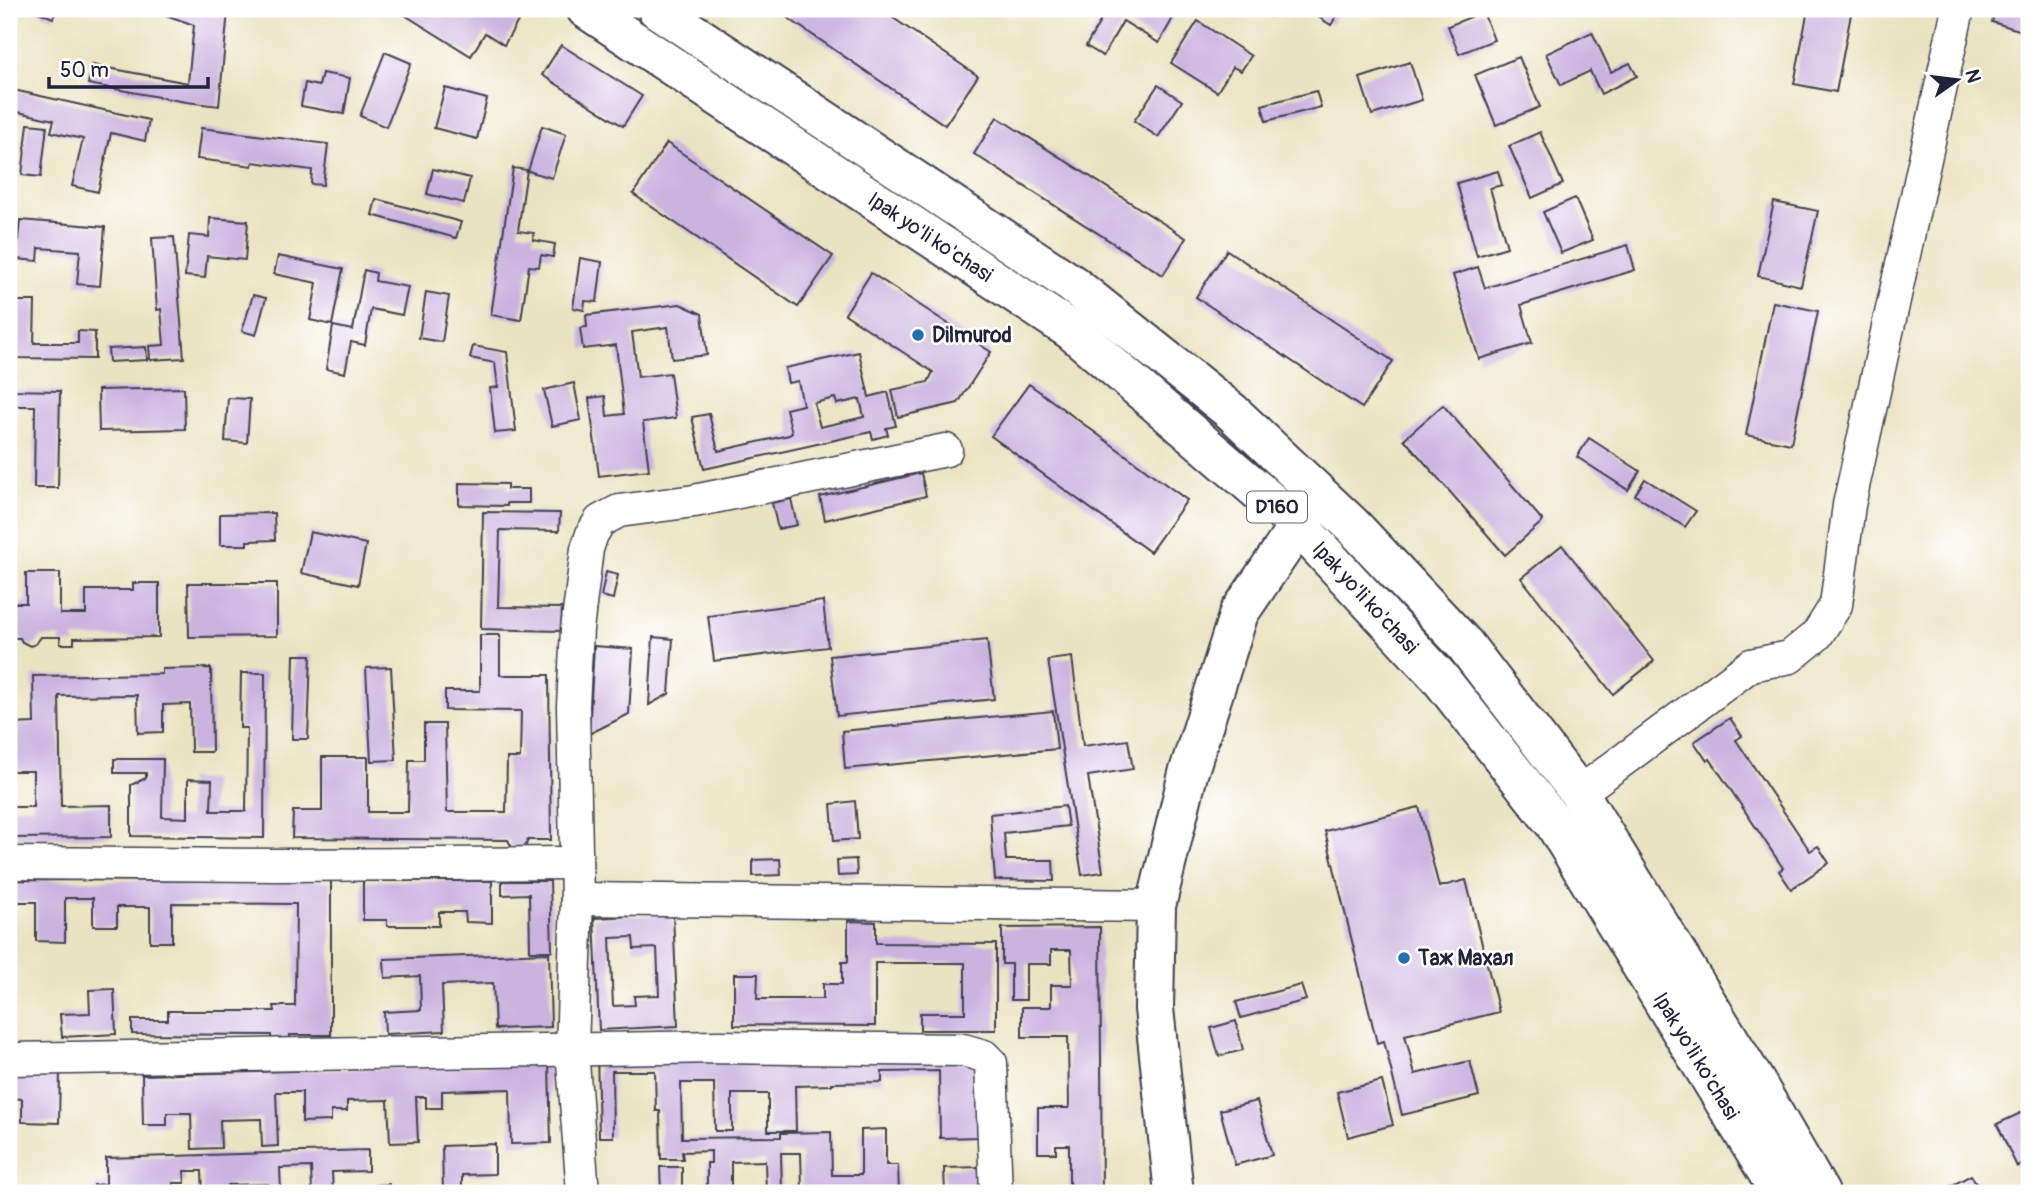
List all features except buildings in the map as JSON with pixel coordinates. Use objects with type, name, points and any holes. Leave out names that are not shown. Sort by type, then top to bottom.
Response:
[{"type":"main road","name":"Ipak yo'li ko'chasi","points":[[586,9],[1072,331],[1309,510],[1465,645],[1579,793],[1758,1086],[1820,1193]]},
{"type":"main road","name":"Ipak yo'li ko'chasi","points":[[657,9],[1072,284],[1232,412],[1554,824],[1780,1193]]},
{"type":"main road","points":[[1174,1193],[1154,1009],[1156,906],[1188,774],[1239,613],[1309,510]]},
{"type":"street","points":[[1579,793],[1751,665],[1790,657],[1817,635],[1836,606],[1849,505],[1958,9]]},
{"type":"street","points":[[583,1193],[572,1049],[577,899],[573,706],[577,629],[587,549],[600,521],[619,511],[694,501],[946,450]]},
{"type":"street","points":[[9,863],[575,863]]},
{"type":"street","points":[[577,899],[1156,906]]},
{"type":"street","points":[[9,1059],[572,1049],[856,1047],[963,1050],[984,1056],[991,1063],[996,1193]]},
{"type":"place","name":"Dilmurod","points":[[918,335]]},
{"type":"place","name":"Таж Махал","points":[[1404,958]]}]
